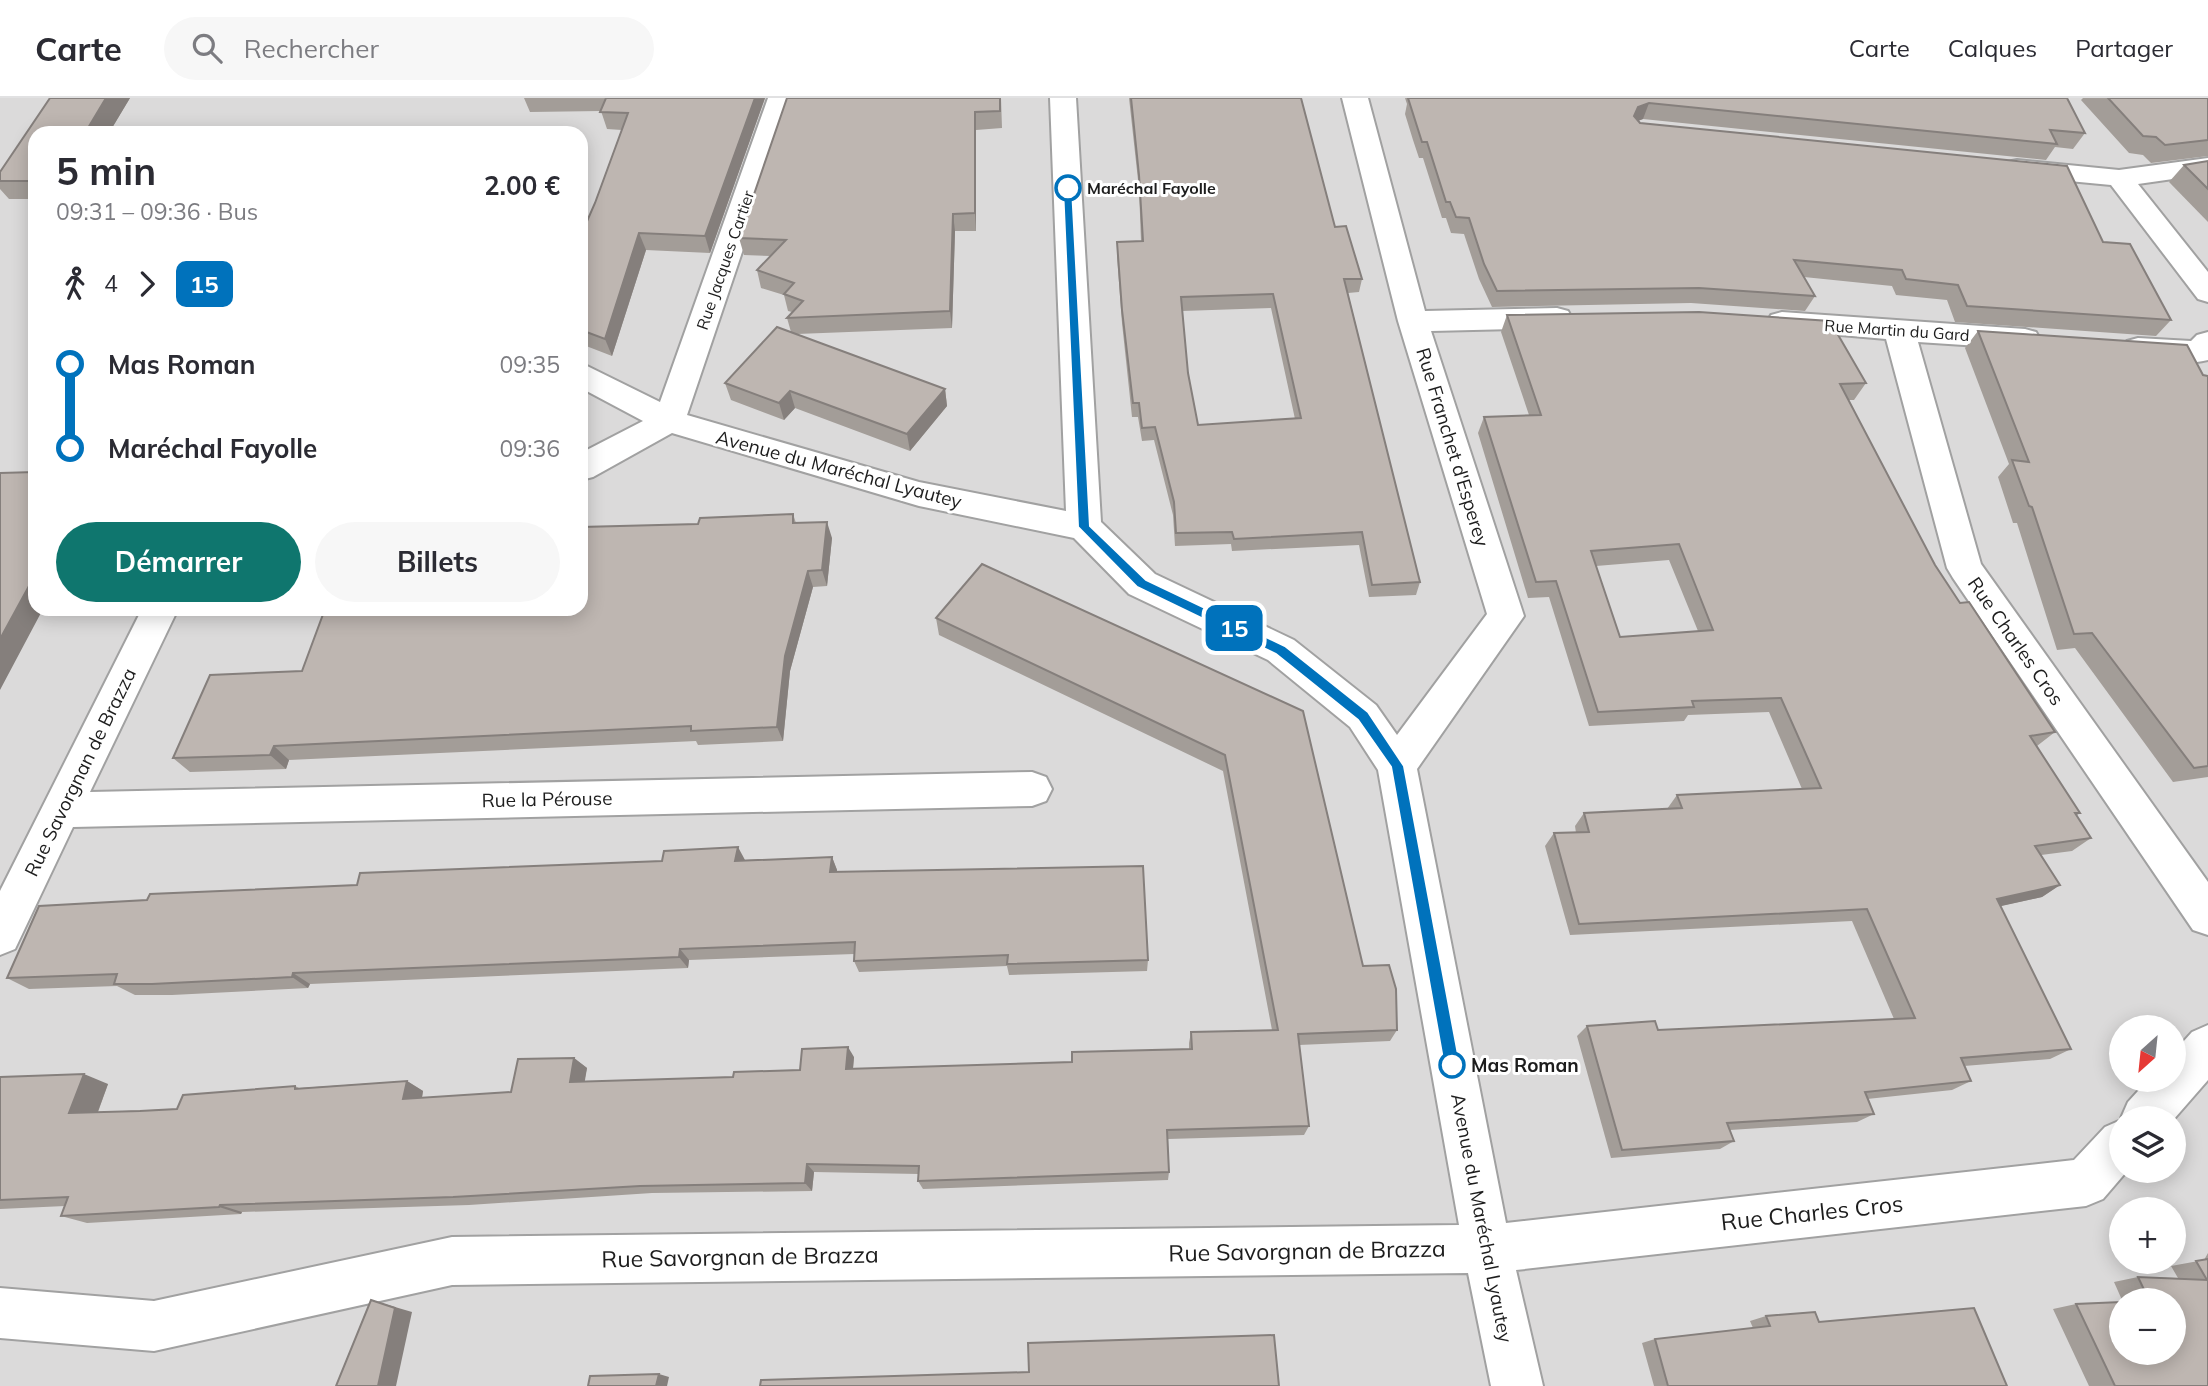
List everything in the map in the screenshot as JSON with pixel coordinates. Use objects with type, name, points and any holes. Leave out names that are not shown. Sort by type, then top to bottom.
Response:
[{"type":"street","name":"Rue Jacques Cartier","points":[[669,421],[781,98]]},
{"type":"street","points":[[1063,98],[1084,527]]},
{"type":"street","name":"Rue Franchet d'Esperey","points":[[1355,98],[1413,321],[1506,616],[1397,766]]},
{"type":"street","points":[[1996,166],[2119,178],[2208,166]]},
{"type":"street","points":[[2119,178],[2208,292]]},
{"type":"street","points":[[1413,321],[1580,318]]},
{"type":"street","name":"Rue Martin du Gard","points":[[1761,321],[2049,341]]},
{"type":"street","name":"Rue Charles Cros","points":[[1899,330],[1965,568],[2208,916]]},
{"type":"street","points":[[2103,345],[2199,352],[2208,342]]},
{"type":"street","name":"Avenue du Maréchal Lyautey","points":[[588,378],[669,421],[919,495],[1084,527],[1142,584],[1280,650],[1363,716],[1397,766],[1487,1249],[1517,1386]]},
{"type":"street","points":[[588,464],[669,421]]},
{"type":"street","name":"Rue Savorgnan de Brazza","points":[[0,935],[157,616]]},
{"type":"street","name":"Rue la Pérouse","points":[[61,810],[1032,789]]},
{"type":"street","points":[[2155,1106],[2208,1047]]},
{"type":"street","name":"Rue Charles Cros","points":[[1487,1249],[2086,1182],[2109,1156]]},
{"type":"street","name":"Rue Savorgnan de Brazza","points":[[0,1313],[154,1326],[452,1261],[1487,1249]]},
{"type":"shaded area","points":[[0,98],[2208,98],[2208,1386],[0,1386]]},
{"type":"building","points":[[50,98],[106,98],[89,126],[31,126]]},
{"type":"building","points":[[606,98],[755,98],[705,236],[639,233],[605,339],[588,333],[588,219],[628,113],[600,112]]},
{"type":"building","points":[[787,98],[1000,98],[1000,111],[975,112],[975,213],[953,214],[950,311],[787,318],[803,301],[784,294],[794,283],[757,270],[786,240],[739,238]]},
{"type":"building","points":[[1131,98],[1301,98],[1335,227],[1346,226],[1362,279],[1344,279],[1420,582],[1372,585],[1362,532],[1234,539],[1232,532],[1176,533],[1174,502],[1155,427],[1142,428],[1139,403],[1133,403],[1122,310],[1117,242],[1143,241]],"holes":[[[1273,294],[1301,418],[1198,425],[1188,373],[1181,297]]]},
{"type":"building","points":[[1408,98],[2067,98],[2085,133],[2050,130],[2057,144],[1649,103],[1638,107],[1634,116],[1640,123],[2067,166],[2103,242],[2130,244],[2171,320],[1967,306],[1958,285],[1906,279],[1902,270],[1794,260],[1815,296],[1699,288],[1497,291],[1484,264],[1469,218],[1456,217],[1450,202],[1446,202],[1427,142],[1422,142]]},
{"type":"building","points":[[2108,98],[2208,98],[2208,140],[2165,145],[2156,137],[2143,136]]},
{"type":"building","points":[[28,131],[28,181],[0,181],[0,172]]},
{"type":"building","points":[[2208,161],[2208,189],[2184,165]]},
{"type":"building","points":[[1699,312],[1830,321],[1866,383],[1840,384],[1935,565],[1960,603],[1969,602],[2055,732],[2030,736],[2080,813],[2075,813],[2091,838],[2035,846],[2060,885],[1997,899],[2071,1049],[1961,1058],[1971,1081],[1865,1092],[1874,1114],[1727,1123],[1734,1141],[1622,1150],[1587,1026],[1655,1021],[1658,1030],[1915,1018],[1867,909],[1579,924],[1554,833],[1589,832],[1584,813],[1682,808],[1677,795],[1821,788],[1781,698],[1692,701],[1694,707],[1598,712],[1556,581],[1536,582],[1484,417],[1541,415],[1507,315]],"holes":[[[1679,544],[1713,630],[1620,637],[1591,551]]]},
{"type":"building","points":[[777,327],[945,389],[907,434],[790,391],[779,403],[725,383]]},
{"type":"building","points":[[1978,331],[2187,345],[2203,375],[2208,376],[2208,766],[2194,768],[2092,633],[2074,634],[2032,507],[2029,506],[2012,460],[2029,462]]},
{"type":"building","points":[[28,472],[28,588],[0,639],[0,473]]},
{"type":"building","points":[[793,514],[793,523],[827,522],[822,570],[808,571],[785,656],[777,727],[691,731],[691,726],[274,746],[270,755],[173,758],[210,675],[302,671],[322,616],[588,616],[588,527],[698,524],[700,518]]},
{"type":"building","points":[[982,564],[1303,711],[1363,966],[1389,965],[1396,989],[1397,1030],[1298,1034],[1309,1126],[1167,1130],[1169,1172],[918,1181],[919,1166],[807,1164],[805,1183],[640,1186],[453,1197],[220,1205],[61,1216],[68,1197],[0,1200],[0,1077],[84,1074],[69,1113],[140,1111],[177,1109],[183,1095],[295,1086],[295,1089],[407,1081],[403,1099],[511,1092],[518,1059],[574,1058],[570,1082],[733,1077],[734,1072],[800,1070],[802,1049],[848,1047],[846,1069],[1072,1062],[1072,1052],[1192,1049],[1191,1032],[1278,1030],[1225,755],[936,618]]},
{"type":"building","points":[[738,847],[735,861],[832,857],[830,872],[1143,866],[1148,960],[1007,964],[1008,955],[854,961],[855,942],[680,949],[679,957],[293,973],[292,977],[152,984],[114,984],[117,974],[7,978],[39,906],[147,900],[150,894],[357,885],[360,873],[662,861],[664,851]]},
{"type":"building","points":[[2208,1259],[2208,1386],[2115,1386],[2076,1304],[2109,1303],[2109,1365],[2186,1365],[2186,1288],[2143,1288],[2138,1277],[2207,1280],[2196,1261]]},
{"type":"building","points":[[371,1300],[395,1308],[378,1386],[336,1386]]},
{"type":"building","points":[[1974,1308],[2007,1386],[1668,1386],[1655,1339],[1770,1326],[1766,1316],[1815,1312],[1819,1322]]},
{"type":"building","points":[[1274,1335],[1279,1386],[760,1386],[761,1380],[1029,1372],[1028,1343]]},
{"type":"building","points":[[659,1374],[656,1386],[588,1386],[590,1376]]},
{"type":"bus line","name":"15","points":[[1068,188],[1084,527],[1142,584],[1280,650],[1363,716],[1386,749],[1397,766],[1452,1065]]},
{"type":"place","name":"Maréchal Fayolle","points":[[1068,188]]},
{"type":"place","name":"Mas Roman","points":[[1452,1065]]}]
